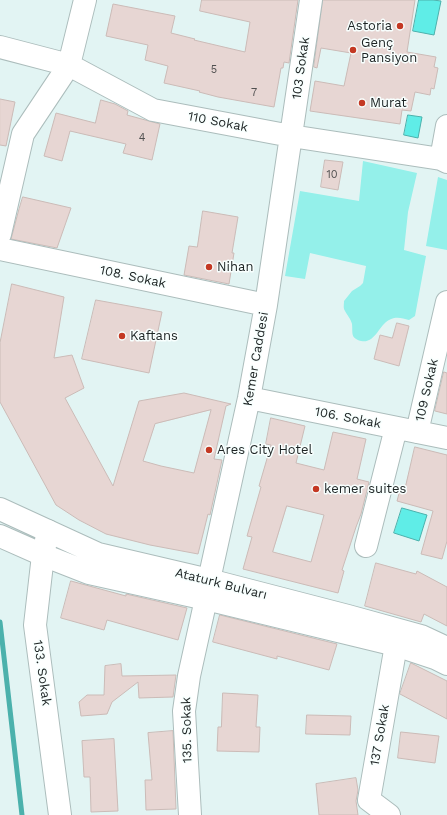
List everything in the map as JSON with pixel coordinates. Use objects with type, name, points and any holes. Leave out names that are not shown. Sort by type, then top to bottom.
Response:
[{"type":"street","points":[[0,234],[23,134],[70,65],[85,0]]},
{"type":"street","name":"103 Sokak","points":[[291,136],[311,0]]},
{"type":"street","name":"110 Sokak","points":[[0,47],[70,65],[153,110],[291,136],[444,161]]},
{"type":"street","points":[[444,161],[447,126]]},
{"type":"street","name":"Kemer Caddesi","points":[[208,589],[249,398],[266,305],[291,136]]},
{"type":"street","name":"108. Sokak","points":[[0,249],[266,305]]},
{"type":"street","name":"109 Sokak","points":[[418,432],[447,302]]},
{"type":"street","name":"106. Sokak","points":[[249,398],[447,438]]},
{"type":"street","name":"109 Sokak","points":[[366,546],[396,428]]},
{"type":"street","name":"Ataturk Bulvarı","points":[[0,509],[98,554],[208,589],[396,645],[447,664]]},
{"type":"street","name":"133. Sokak","points":[[48,531],[42,555],[35,625],[60,815]]},
{"type":"street","name":"Ataturk Bulvarı","points":[[0,536],[42,555],[89,573],[208,589],[348,616],[420,636],[447,648]]},
{"type":"street","name":"135. Sokak","points":[[190,815],[184,711],[189,676],[208,589]]},
{"type":"street","name":"137 Sokak","points":[[389,815],[369,800],[396,645]]},
{"type":"shaded area","points":[[419,0],[441,1],[434,35],[413,31]]},
{"type":"shaded area","points":[[408,115],[422,117],[418,138],[404,135]]},
{"type":"shaded area","points":[[363,161],[417,173],[408,212],[404,250],[426,256],[415,316],[409,320],[397,318],[389,320],[370,340],[366,341],[357,340],[354,337],[352,333],[352,324],[344,310],[344,301],[352,291],[363,283],[366,266],[310,253],[305,279],[285,276],[300,191],[359,201]]},
{"type":"shaded area","points":[[438,177],[447,180],[447,250],[426,246]]},
{"type":"shaded area","points":[[402,508],[427,515],[419,541],[394,533]]},
{"type":"building","points":[[202,0],[298,0],[289,63],[284,62],[283,68],[281,68],[274,107],[218,97],[199,92],[200,91],[164,83],[168,66],[145,60],[148,45],[106,36],[113,4],[175,16],[171,33],[245,52],[250,22],[200,11]]},
{"type":"building","points":[[323,0],[415,0],[407,52],[436,57],[434,67],[438,68],[434,89],[431,88],[430,95],[415,92],[411,111],[402,110],[400,124],[310,111],[315,81],[344,86],[351,53],[321,48],[317,68],[314,67]]},
{"type":"building","points":[[0,99],[15,102],[6,146],[0,145]]},
{"type":"building","points":[[101,100],[115,104],[128,111],[127,115],[160,124],[152,160],[123,153],[126,144],[70,131],[62,161],[44,156],[56,113],[95,123]]},
{"type":"building","points":[[325,160],[343,162],[338,190],[321,187]]},
{"type":"building","points":[[23,197],[71,208],[57,248],[11,239]]},
{"type":"building","points":[[203,211],[238,217],[229,284],[184,275],[189,246],[197,247]]},
{"type":"building","points":[[12,284],[64,297],[54,358],[72,355],[84,388],[65,398],[113,486],[139,401],[184,393],[231,404],[226,406],[214,459],[222,460],[210,515],[208,514],[198,554],[150,545],[106,534],[79,520],[56,505],[0,402],[0,343]],"holes":[[[211,410],[194,473],[143,461],[155,424]]]},
{"type":"building","name":"Kaftans","points":[[96,300],[162,312],[149,373],[82,359]]},
{"type":"building","points":[[397,323],[409,326],[399,366],[374,359],[380,335],[392,338]]},
{"type":"building","points":[[444,372],[447,373],[447,414],[435,411]]},
{"type":"building","points":[[271,418],[305,426],[296,463],[324,470],[333,432],[366,439],[357,479],[369,482],[361,514],[342,570],[344,571],[338,593],[243,569],[252,537],[247,536],[271,445],[266,444]],"holes":[[[287,506],[324,515],[311,562],[273,552]]]},
{"type":"building","points":[[415,447],[447,455],[447,541],[442,559],[421,554],[433,511],[397,501],[401,486],[405,487]]},
{"type":"building","points":[[376,563],[416,574],[417,571],[447,587],[447,626],[424,614],[421,622],[365,606]]},
{"type":"building","points":[[71,581],[126,596],[126,594],[187,608],[178,640],[107,620],[104,630],[61,618]]},
{"type":"building","points":[[220,615],[337,644],[329,670],[277,656],[277,659],[213,642]]},
{"type":"building","points":[[411,663],[447,681],[447,719],[400,694]]},
{"type":"building","points":[[121,664],[122,676],[176,675],[173,697],[139,698],[138,682],[112,702],[107,714],[81,716],[79,702],[87,695],[104,695],[105,666]]},
{"type":"building","points":[[223,693],[258,695],[256,727],[260,727],[259,752],[217,751],[218,727],[221,727]]},
{"type":"building","points":[[307,715],[351,716],[350,735],[306,734]]},
{"type":"building","points":[[173,731],[176,809],[146,810],[145,780],[152,780],[148,733]]},
{"type":"building","points":[[401,732],[439,736],[435,763],[398,758]]},
{"type":"building","points":[[114,739],[118,811],[91,812],[90,777],[84,777],[82,741]]},
{"type":"building","points":[[356,778],[358,790],[356,801],[358,815],[319,815],[316,784]]},
{"type":"waterway","points":[[0,622],[22,815]]},
{"type":"place","name":"Astoria","points":[[400,26]]},
{"type":"place","name":"Genç Pansiyon","points":[[353,50]]},
{"type":"place","name":"Murat","points":[[362,103]]},
{"type":"place","name":"Nihan","points":[[209,267]]},
{"type":"place","name":"Kaftans","points":[[122,336]]},
{"type":"place","name":"Ares City Hotel","points":[[209,450]]},
{"type":"place","name":"kemer suites","points":[[316,489]]}]
